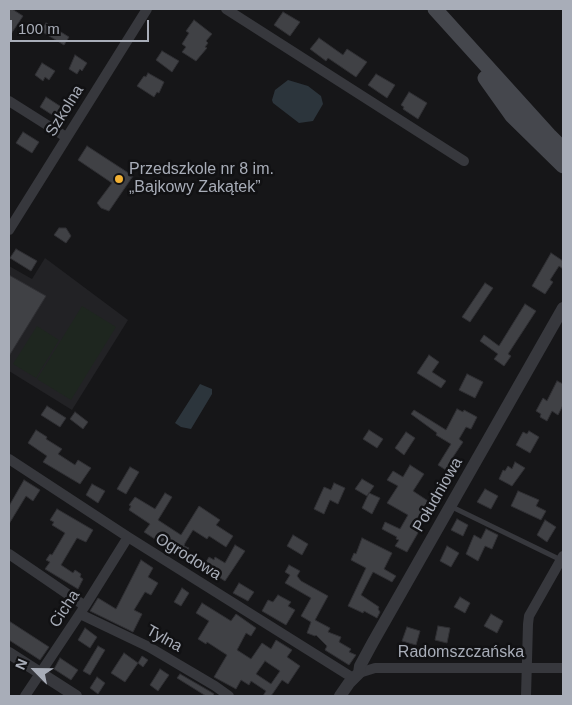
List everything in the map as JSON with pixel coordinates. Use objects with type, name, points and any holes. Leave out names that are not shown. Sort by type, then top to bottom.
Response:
[{"type":"main road","points":[[435,9],[563,149]]},
{"type":"main road","points":[[447,23],[512,116],[563,166]]},
{"type":"street","name":"Szkolna","points":[[9,230],[147,9]]},
{"type":"street","points":[[226,9],[464,161]]},
{"type":"street","points":[[9,101],[66,137]]},
{"type":"street","name":"Południowa","points":[[340,696],[356,676],[448,506],[563,308]]},
{"type":"street","name":"Ogrodowa","points":[[9,459],[128,537],[356,676]]},
{"type":"street","name":"Cicha","points":[[25,696],[128,537]]},
{"type":"street","name":"Tylna","points":[[9,554],[82,610],[216,686],[229,696]]},
{"type":"street","points":[[526,696],[529,616],[562,558]]},
{"type":"street","points":[[9,653],[76,696]]},
{"type":"street","name":"Radomszczańska","points":[[356,676],[375,668],[563,668]]},
{"type":"lane","points":[[448,506],[562,558]]},
{"type":"shaded area","points":[[288,80],[308,86],[321,96],[323,104],[313,121],[299,123],[273,103],[275,90]]},
{"type":"shaded area","points":[[45,258],[128,320],[72,410],[9,371],[9,266],[32,279]]},
{"type":"shaded area","points":[[82,306],[116,327],[71,400],[37,379]]},
{"type":"shaded area","points":[[37,326],[59,340],[36,378],[13,364]]},
{"type":"shaded area","points":[[200,384],[212,389],[212,394],[191,429],[181,427],[175,423]]},
{"type":"building","points":[[9,9],[23,16],[9,37]]},
{"type":"building","points":[[283,12],[300,22],[290,36],[274,25]]},
{"type":"building","points":[[194,20],[212,34],[206,41],[208,43],[205,47],[207,48],[196,61],[182,52],[186,47],[182,44],[189,33],[186,31]]},
{"type":"building","points":[[46,23],[69,37],[64,45],[41,31]]},
{"type":"building","points":[[319,38],[343,55],[347,49],[367,62],[356,77],[328,58],[326,61],[310,49]]},
{"type":"building","points":[[162,51],[179,61],[172,72],[156,60]]},
{"type":"building","points":[[75,55],[87,63],[82,71],[80,69],[77,74],[69,69]]},
{"type":"building","points":[[42,63],[55,71],[49,80],[45,77],[43,81],[35,75]]},
{"type":"building","points":[[148,73],[164,82],[159,93],[157,92],[154,97],[137,86]]},
{"type":"building","points":[[376,74],[395,85],[387,98],[368,85]]},
{"type":"building","points":[[409,92],[427,103],[418,119],[403,109],[404,107],[401,105]]},
{"type":"building","points":[[46,97],[63,108],[57,118],[40,107]]},
{"type":"building","points":[[23,132],[39,142],[32,153],[16,143]]},
{"type":"building","name":"Przedszkole nr 8 im. „Bajkowy Zakątek”","points":[[87,146],[133,176],[109,211],[101,208],[97,203],[112,183],[78,160]]},
{"type":"building","points":[[59,228],[66,228],[71,236],[66,243],[54,235]]},
{"type":"building","points":[[16,249],[37,261],[31,271],[10,258]]},
{"type":"building","points":[[551,253],[563,261],[563,269],[559,266],[550,280],[553,282],[545,294],[532,286]]},
{"type":"building","points":[[9,275],[46,296],[9,356]]},
{"type":"building","points":[[485,283],[493,288],[470,322],[462,317]]},
{"type":"building","points":[[525,304],[536,311],[508,354],[511,356],[504,366],[494,359],[498,354],[480,341],[484,335],[499,346]]},
{"type":"building","points":[[429,355],[439,362],[432,372],[446,381],[441,388],[417,373]]},
{"type":"building","points":[[467,374],[483,382],[475,398],[459,390]]},
{"type":"building","points":[[557,381],[563,384],[563,405],[558,415],[552,411],[547,421],[540,417],[541,414],[536,411],[543,398],[547,401]]},
{"type":"building","points":[[47,406],[66,418],[60,427],[41,415]]},
{"type":"building","points":[[457,409],[463,412],[464,410],[477,417],[471,429],[466,427],[459,439],[463,442],[453,457],[457,459],[449,472],[438,465],[451,444],[436,435],[437,433],[411,414],[414,410],[446,430]]},
{"type":"building","points":[[75,412],[88,422],[83,429],[70,419]]},
{"type":"building","points":[[36,430],[62,449],[58,454],[75,465],[78,460],[91,468],[80,484],[43,462],[47,456],[28,443]]},
{"type":"building","points":[[369,430],[383,439],[377,448],[363,439]]},
{"type":"building","points":[[529,431],[539,437],[530,453],[516,445],[523,432],[527,434]]},
{"type":"building","points":[[406,432],[415,438],[404,455],[395,448]]},
{"type":"building","points":[[515,462],[525,468],[512,486],[499,479],[503,470],[505,471],[508,466],[512,469]]},
{"type":"building","points":[[410,465],[424,474],[413,491],[434,505],[407,552],[395,546],[399,540],[396,539],[397,537],[382,529],[385,522],[400,529],[408,515],[387,503],[398,486],[387,480],[393,471],[403,477]]},
{"type":"building","points":[[130,467],[139,472],[126,494],[117,489]]},
{"type":"building","points":[[362,479],[374,486],[367,496],[355,489]]},
{"type":"building","points":[[24,480],[40,490],[33,501],[26,496],[9,524],[9,506]]},
{"type":"building","points":[[334,483],[345,488],[338,504],[330,500],[324,514],[314,509],[324,487],[331,490]]},
{"type":"building","points":[[92,484],[105,491],[98,503],[86,495]]},
{"type":"building","points":[[485,489],[498,496],[491,509],[477,502]]},
{"type":"building","points":[[518,491],[539,500],[536,506],[546,511],[541,520],[511,506]]},
{"type":"building","points":[[165,493],[172,497],[158,520],[181,535],[199,506],[220,520],[216,525],[233,536],[226,547],[209,536],[207,539],[193,530],[185,543],[184,546],[189,548],[182,559],[159,545],[161,543],[144,532],[150,524],[129,510],[131,506],[129,505],[135,497],[155,509]]},
{"type":"building","points":[[369,493],[380,498],[372,514],[362,508]]},
{"type":"building","points":[[57,509],[93,530],[86,542],[77,538],[61,565],[73,573],[75,570],[81,574],[80,577],[83,579],[78,589],[45,569],[50,562],[46,560],[50,554],[52,555],[65,533],[52,525],[54,522],[50,520]]},
{"type":"building","points":[[457,519],[468,525],[463,536],[451,530]]},
{"type":"building","points":[[545,520],[556,527],[547,542],[537,535]]},
{"type":"building","points":[[486,529],[498,535],[492,549],[485,546],[478,561],[466,554],[474,535],[481,539]]},
{"type":"building","points":[[293,535],[308,544],[302,555],[287,546]]},
{"type":"building","points":[[362,538],[392,553],[384,569],[396,576],[392,582],[373,572],[361,595],[379,607],[380,612],[377,618],[348,606],[366,568],[351,560],[354,553],[356,554]]},
{"type":"building","points":[[235,545],[245,551],[225,581],[203,567],[209,557],[214,560],[215,557],[225,563]]},
{"type":"building","points":[[447,546],[459,553],[451,567],[440,561]]},
{"type":"building","points":[[141,560],[153,568],[148,577],[158,583],[151,595],[145,592],[134,610],[142,614],[133,632],[90,611],[98,598],[116,609]]},
{"type":"building","points":[[289,565],[300,571],[297,576],[301,581],[328,596],[315,620],[330,628],[328,632],[341,637],[339,642],[351,649],[349,652],[356,655],[349,665],[325,650],[327,646],[316,635],[307,633],[311,622],[301,616],[311,598],[285,583],[290,575],[285,572]]},
{"type":"building","points":[[239,583],[254,592],[248,601],[233,593]]},
{"type":"building","points":[[182,588],[189,593],[181,606],[174,602]]},
{"type":"building","points":[[278,595],[291,602],[288,606],[295,610],[286,625],[262,611],[268,600],[273,602]]},
{"type":"building","points":[[460,597],[470,603],[465,613],[454,607]]},
{"type":"building","points":[[202,603],[231,621],[236,614],[256,628],[251,636],[246,633],[237,650],[251,659],[262,643],[271,649],[276,640],[292,650],[287,657],[300,666],[288,684],[282,680],[271,696],[263,696],[266,691],[251,681],[249,685],[241,680],[236,689],[214,677],[227,655],[207,642],[206,644],[198,639],[209,621],[196,613]],"holes":[[[265,661],[280,671],[271,684],[256,674]]]},
{"type":"building","points":[[491,614],[503,621],[497,633],[484,626]]},
{"type":"building","points":[[9,621],[49,647],[40,660],[9,640]]},
{"type":"building","points":[[438,626],[450,628],[447,643],[435,640]]},
{"type":"building","points":[[407,627],[420,631],[416,645],[402,641]]},
{"type":"building","points":[[85,628],[97,637],[90,648],[78,640]]},
{"type":"building","points":[[98,646],[105,650],[90,675],[83,671]]},
{"type":"building","points":[[124,653],[138,663],[125,682],[111,673]]},
{"type":"building","points":[[142,656],[148,660],[143,667],[138,663]]},
{"type":"building","points":[[60,658],[78,670],[71,680],[54,669]]},
{"type":"building","points":[[160,669],[169,675],[158,691],[150,685]]},
{"type":"building","points":[[180,674],[214,694],[206,696],[177,678]]},
{"type":"building","points":[[97,677],[105,683],[98,694],[90,688]]},
{"type":"place","name":"Przedszkole nr 8 im. „Bajkowy Zakątek”","points":[[119,179]]}]
